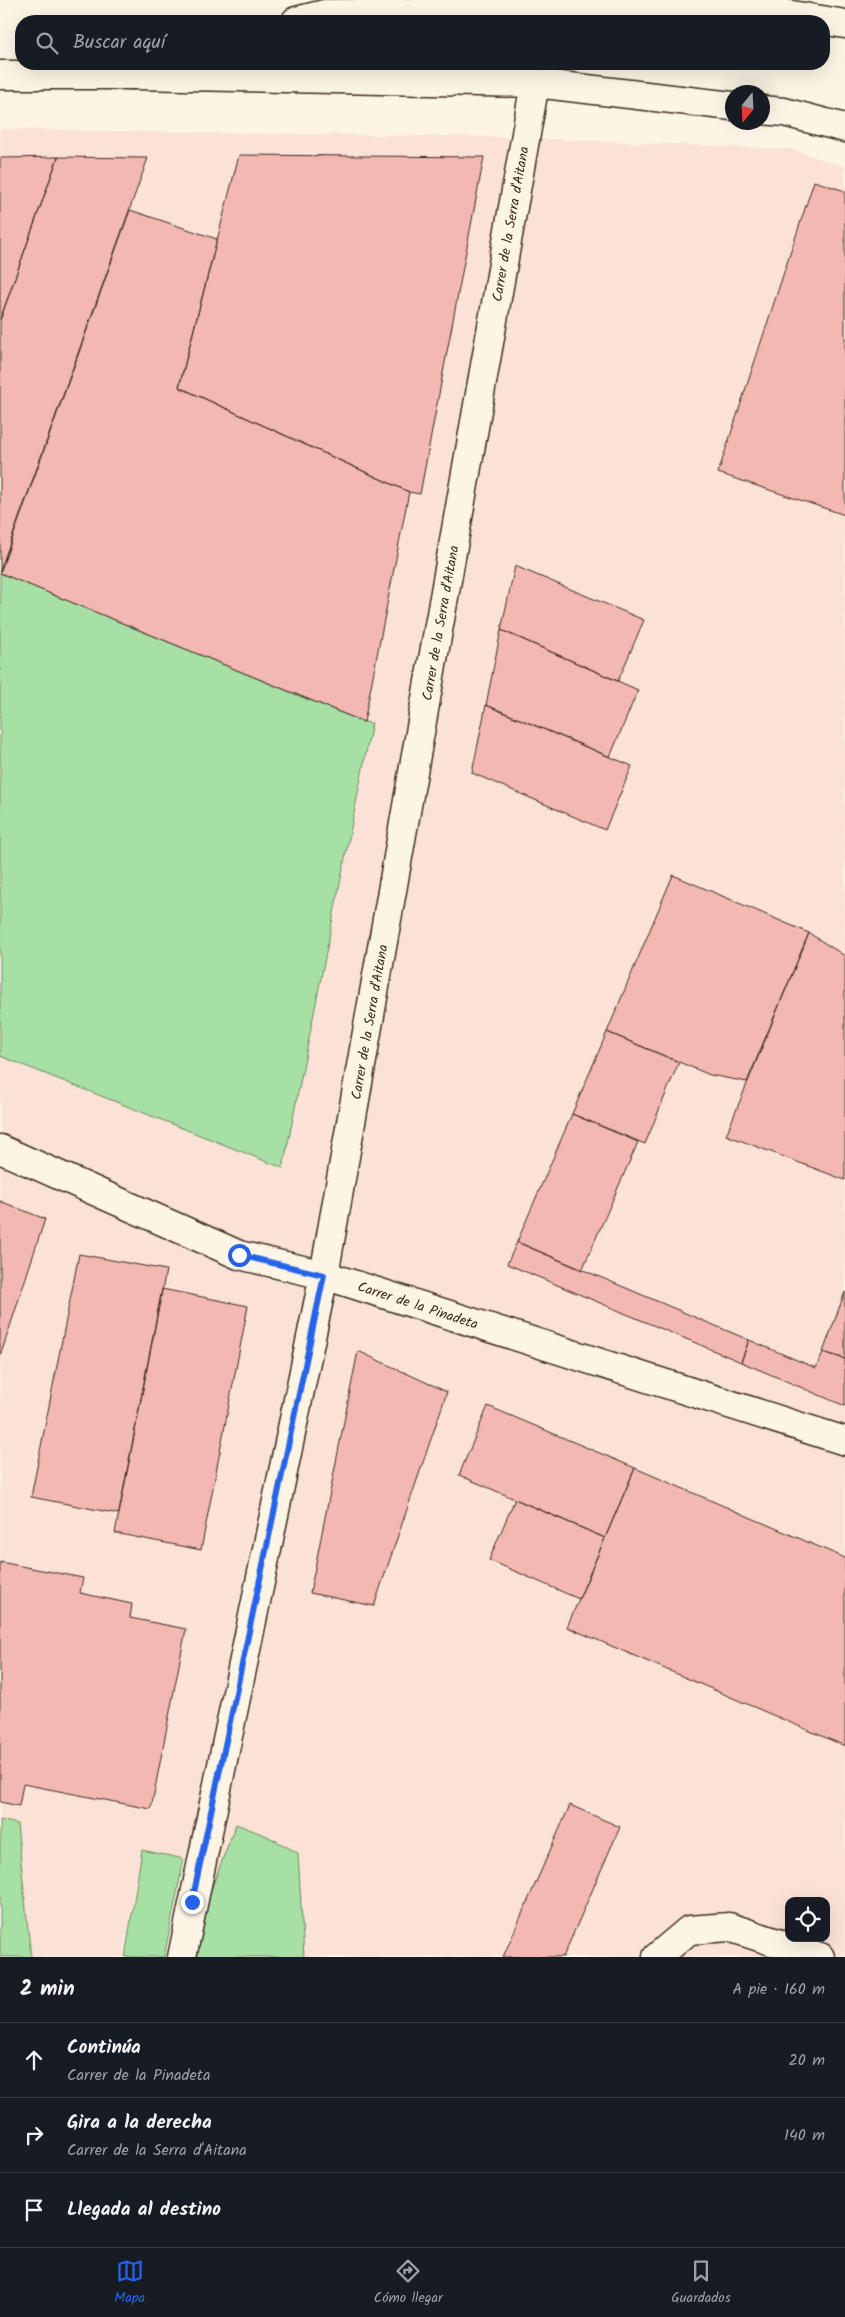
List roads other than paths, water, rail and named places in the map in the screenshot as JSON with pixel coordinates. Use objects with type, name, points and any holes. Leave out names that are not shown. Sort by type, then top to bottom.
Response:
[{"type":"main road","points":[[698,0],[792,15]]},
{"type":"main road","points":[[320,15],[739,6]]},
{"type":"main road","points":[[830,21],[845,24]]},
{"type":"main road","points":[[132,75],[145,70]]},
{"type":"main road","points":[[0,76],[132,75],[535,83],[725,105]]},
{"type":"main road","name":"Carrer de la Serra d'Aitana","points":[[182,1957],[324,1275],[535,83]]},
{"type":"main road","points":[[770,111],[784,112],[845,128]]},
{"type":"main road","name":"Carrer de la Pinadeta","points":[[0,1149],[239,1255],[324,1275],[845,1442]]},
{"type":"main road","points":[[657,1957],[689,1930],[729,1927],[820,1957]]}]
